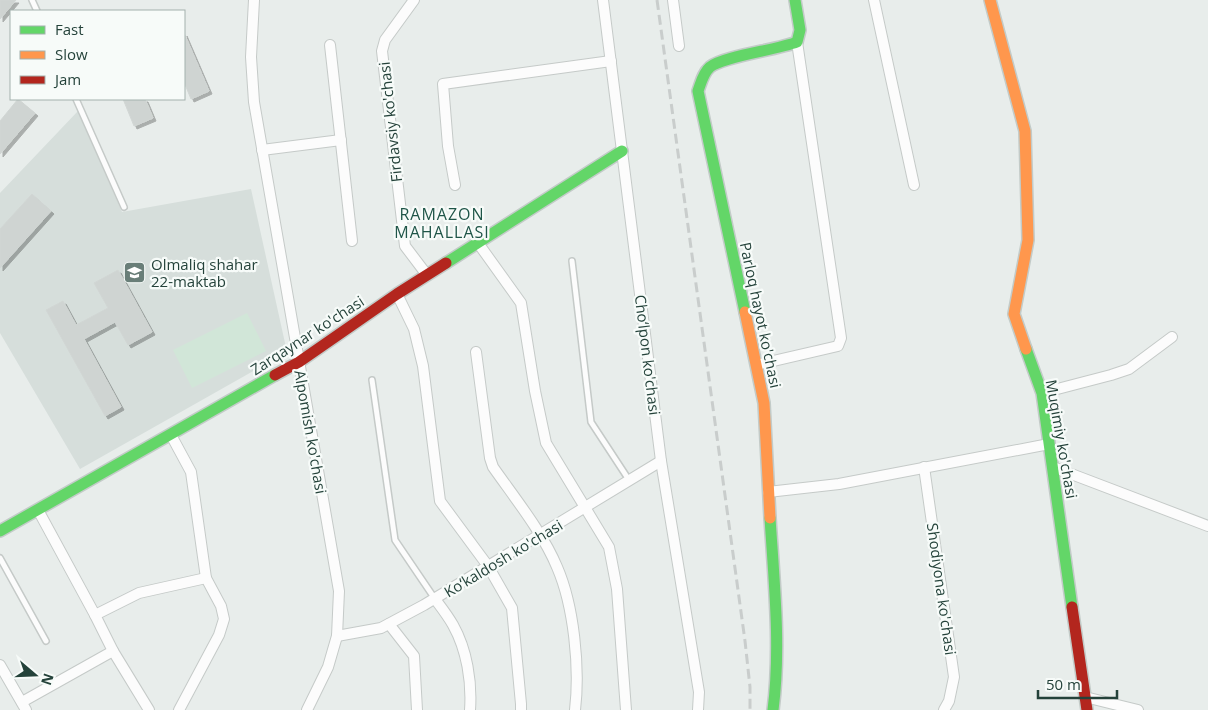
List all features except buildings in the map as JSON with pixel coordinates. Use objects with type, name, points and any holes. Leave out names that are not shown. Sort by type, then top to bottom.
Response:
[{"type":"street","name":"Alpomish ko'chasi","points":[[254,0],[251,57],[254,102],[339,591],[337,636],[328,666],[307,710]]},
{"type":"street","name":"Firdavsiy ko'chasi","points":[[414,0],[385,40],[382,51],[405,246],[427,275]]},
{"type":"street","name":"Cho‘lpon ko'chasi","points":[[603,0],[662,461],[699,692],[698,710]]},
{"type":"street","points":[[673,0],[678,46]]},
{"type":"street","points":[[756,366],[838,346],[841,338],[797,42],[800,30],[795,0]]},
{"type":"street","points":[[874,0],[914,185]]},
{"type":"street","name":"Muqimiy ko'chasi","points":[[990,0],[1025,131],[1028,240],[1014,314],[1042,393],[1087,710]]},
{"type":"street","name":"Parloq hayot ko'chasi","points":[[773,710],[776,620],[764,403],[698,91],[702,78],[710,67],[722,61],[784,48],[797,42]]},
{"type":"street","points":[[330,45],[352,241]]},
{"type":"street","points":[[455,185],[448,146],[443,84],[611,61]]},
{"type":"street","points":[[262,150],[341,140]]},
{"type":"street","name":"Zarqaynar ko'chasi","points":[[0,531],[299,362],[397,294],[622,151]]},
{"type":"street","points":[[478,243],[521,303],[535,391],[546,443],[609,547],[617,590],[626,710]]},
{"type":"street","points":[[397,294],[414,329],[423,366],[440,502],[488,566],[512,608],[520,710]]},
{"type":"street","points":[[1042,393],[1129,369],[1172,337]]},
{"type":"street","points":[[476,352],[490,458],[493,467],[540,535],[557,566],[570,606],[576,667],[575,710]]},
{"type":"street","points":[[170,435],[191,472],[206,578],[221,606],[224,619],[219,635],[179,710]]},
{"type":"street","points":[[768,492],[839,484],[1049,444]]},
{"type":"street","name":"Ko‘kaldosh ko'chasi","points":[[337,636],[381,628],[389,624],[434,599],[662,461]]},
{"type":"street","name":"Shodiyona ko'chasi","points":[[924,467],[954,677],[949,701],[944,710]]},
{"type":"street","points":[[1053,467],[1208,526]]},
{"type":"street","points":[[38,510],[113,651],[149,710]]},
{"type":"street","points":[[95,615],[139,593],[206,578]]},
{"type":"street","points":[[434,599],[452,623],[462,643],[468,674],[470,710]]},
{"type":"street","points":[[389,624],[414,656],[417,710]]},
{"type":"street","points":[[1,668],[24,706],[113,651]]},
{"type":"street","points":[[1085,697],[1138,710]]},
{"type":"lane","points":[[76,100],[124,206]]},
{"type":"lane","points":[[572,261],[592,422],[629,481]]},
{"type":"lane","points":[[372,380],[395,540],[434,599]]},
{"type":"lane","points":[[0,558],[46,641]]},
{"type":"shaded area","name":"Olmaliq shahar 22-maktab","points":[[78,111],[122,212],[251,189],[287,352],[80,469],[0,333],[0,193]]},
{"type":"green space","points":[[247,313],[266,351],[192,388],[173,350]]},
{"type":"railway","points":[[657,0],[745,641],[750,687],[750,710]]},
{"type":"traffic: fast","points":[[745,312],[698,91],[706,72],[717,63],[797,42],[800,30],[795,0]]},
{"type":"traffic: fast","points":[[446,263],[622,151]]},
{"type":"traffic: fast","points":[[1026,349],[1042,393],[1072,607]]},
{"type":"traffic: fast","points":[[0,531],[275,375]]},
{"type":"traffic: fast","points":[[770,518],[777,639],[773,710]]},
{"type":"traffic: slow","points":[[990,0],[1025,131],[1028,240],[1014,314],[1026,349]]},
{"type":"traffic: slow","points":[[745,312],[764,403],[770,518]]},
{"type":"traffic: jam","points":[[275,375],[299,362],[397,294],[446,263]]},
{"type":"traffic: jam","points":[[1072,607],[1087,710]]},
{"type":"place","name":"Olmaliq shahar 22-maktab","points":[[135,273]]},
{"type":"district","name":"RAMAZON MAHALLASI","points":[[442,223]]}]
